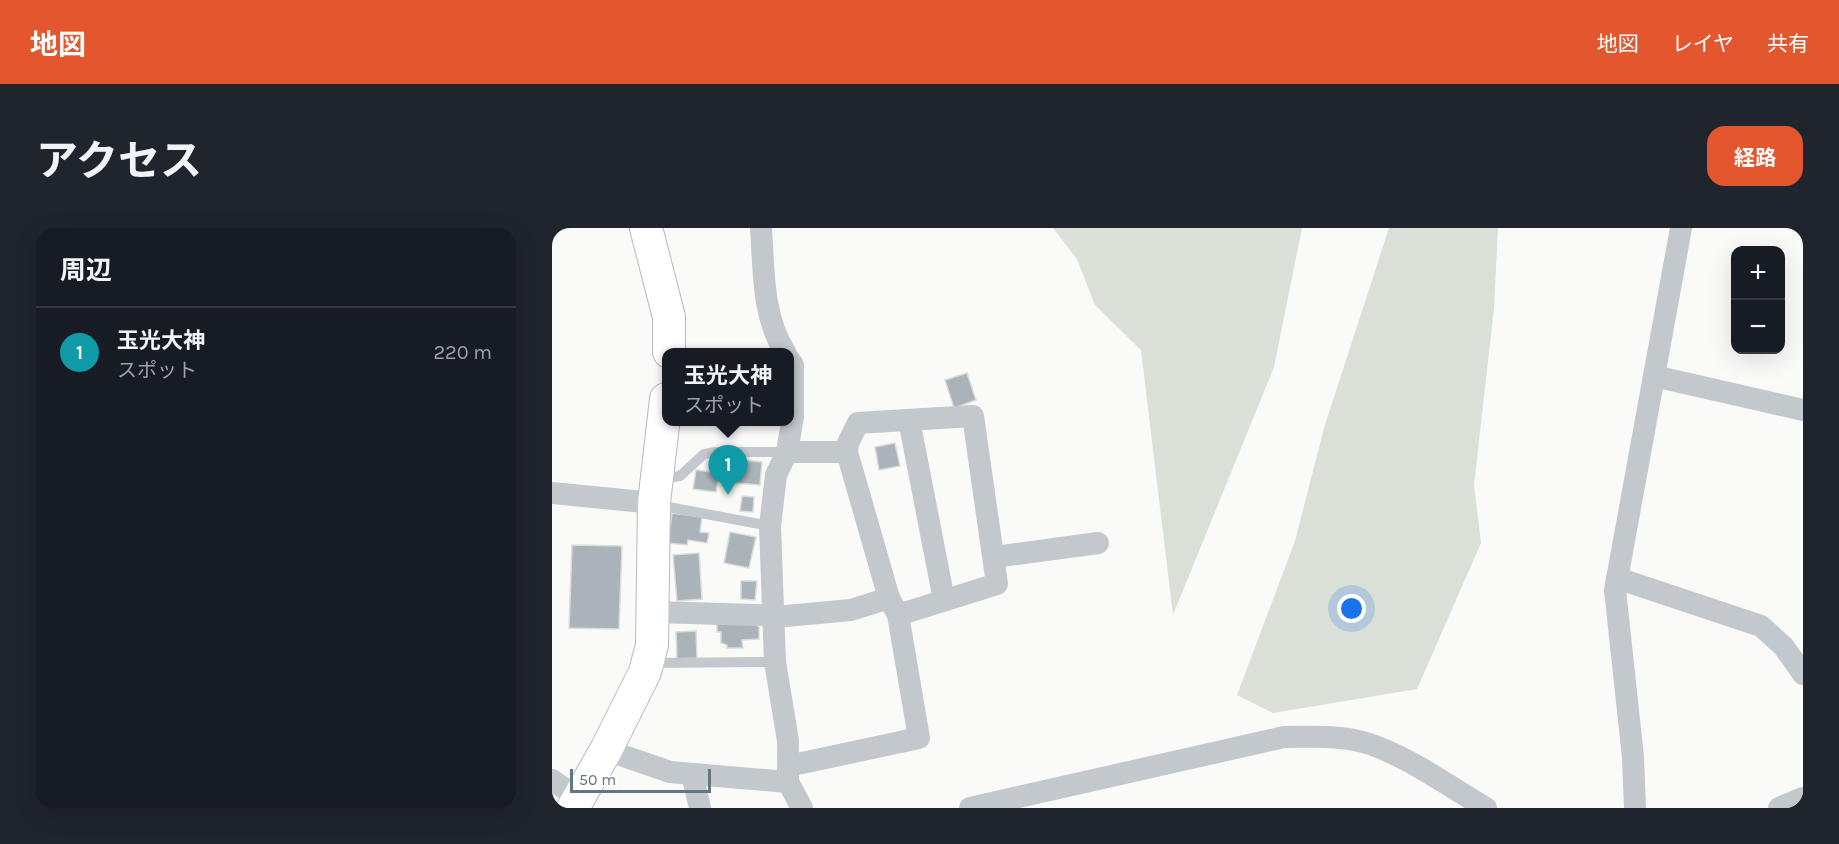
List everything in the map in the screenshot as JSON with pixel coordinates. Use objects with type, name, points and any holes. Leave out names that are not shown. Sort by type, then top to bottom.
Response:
[{"type":"street","points":[[646,228],[669,317],[669,348]]},
{"type":"street","points":[[761,228],[767,306],[777,340],[782,348]]},
{"type":"street","points":[[1635,808],[1633,757],[1615,590],[1681,228]]},
{"type":"street","points":[[1654,376],[1803,410]]},
{"type":"street","points":[[606,750],[670,772],[788,774],[920,738],[894,606],[847,452],[848,443],[858,423],[973,416],[997,584],[944,600],[894,606],[851,610],[772,615],[654,612]]},
{"type":"street","points":[[909,420],[944,600]]},
{"type":"street","points":[[552,780],[576,804],[606,750],[647,663],[652,645],[656,491],[663,426]]},
{"type":"street","points":[[791,426],[787,452],[776,475],[770,526],[772,615],[775,662],[788,741],[788,774],[802,808]]},
{"type":"street","points":[[787,452],[847,452]]},
{"type":"street","points":[[552,493],[656,491]]},
{"type":"street","points":[[994,557],[1098,543]]},
{"type":"street","points":[[1617,578],[1761,626],[1784,646],[1803,674]]},
{"type":"street","points":[[970,808],[1272,739],[1295,736],[1329,736],[1364,742],[1402,760],[1486,808]]},
{"type":"street","points":[[692,774],[700,808]]},
{"type":"street","points":[[1779,808],[1803,798]]},
{"type":"lane","points":[[770,526],[665,508],[656,491],[680,476],[704,454],[787,452]]},
{"type":"lane","points":[[647,663],[775,662]]},
{"type":"shaded area","points":[[1053,228],[1302,228],[1274,367],[1173,615],[1141,350],[1095,305],[1077,259]]},
{"type":"shaded area","points":[[1389,228],[1498,228],[1494,308],[1474,485],[1481,543],[1417,689],[1273,713],[1237,695],[1295,541],[1324,428]]},
{"type":"building","points":[[967,373],[976,400],[954,408],[945,380]]},
{"type":"building","points":[[895,443],[900,466],[879,470],[875,447]]},
{"type":"building","points":[[744,460],[762,462],[760,485],[736,483],[738,463],[744,464]]},
{"type":"building","points":[[696,470],[719,473],[716,492],[693,489]]},
{"type":"building","points":[[742,496],[754,497],[753,512],[740,511]]},
{"type":"building","points":[[672,513],[702,517],[700,532],[709,533],[707,543],[688,540],[687,545],[668,543]]},
{"type":"building","points":[[730,532],[756,537],[749,568],[724,563]]},
{"type":"building","points":[[572,545],[622,546],[619,629],[569,628]]},
{"type":"building","points":[[699,553],[702,599],[677,601],[673,555]]},
{"type":"building","points":[[741,581],[757,581],[755,600],[741,599]]},
{"type":"building","points":[[717,622],[754,623],[759,627],[759,639],[742,640],[743,648],[727,648],[727,645],[721,643],[721,632],[717,632]]},
{"type":"building","points":[[696,631],[697,658],[677,659],[676,632]]},
{"type":"place","name":"玉光大神","points":[[728,495]]}]
